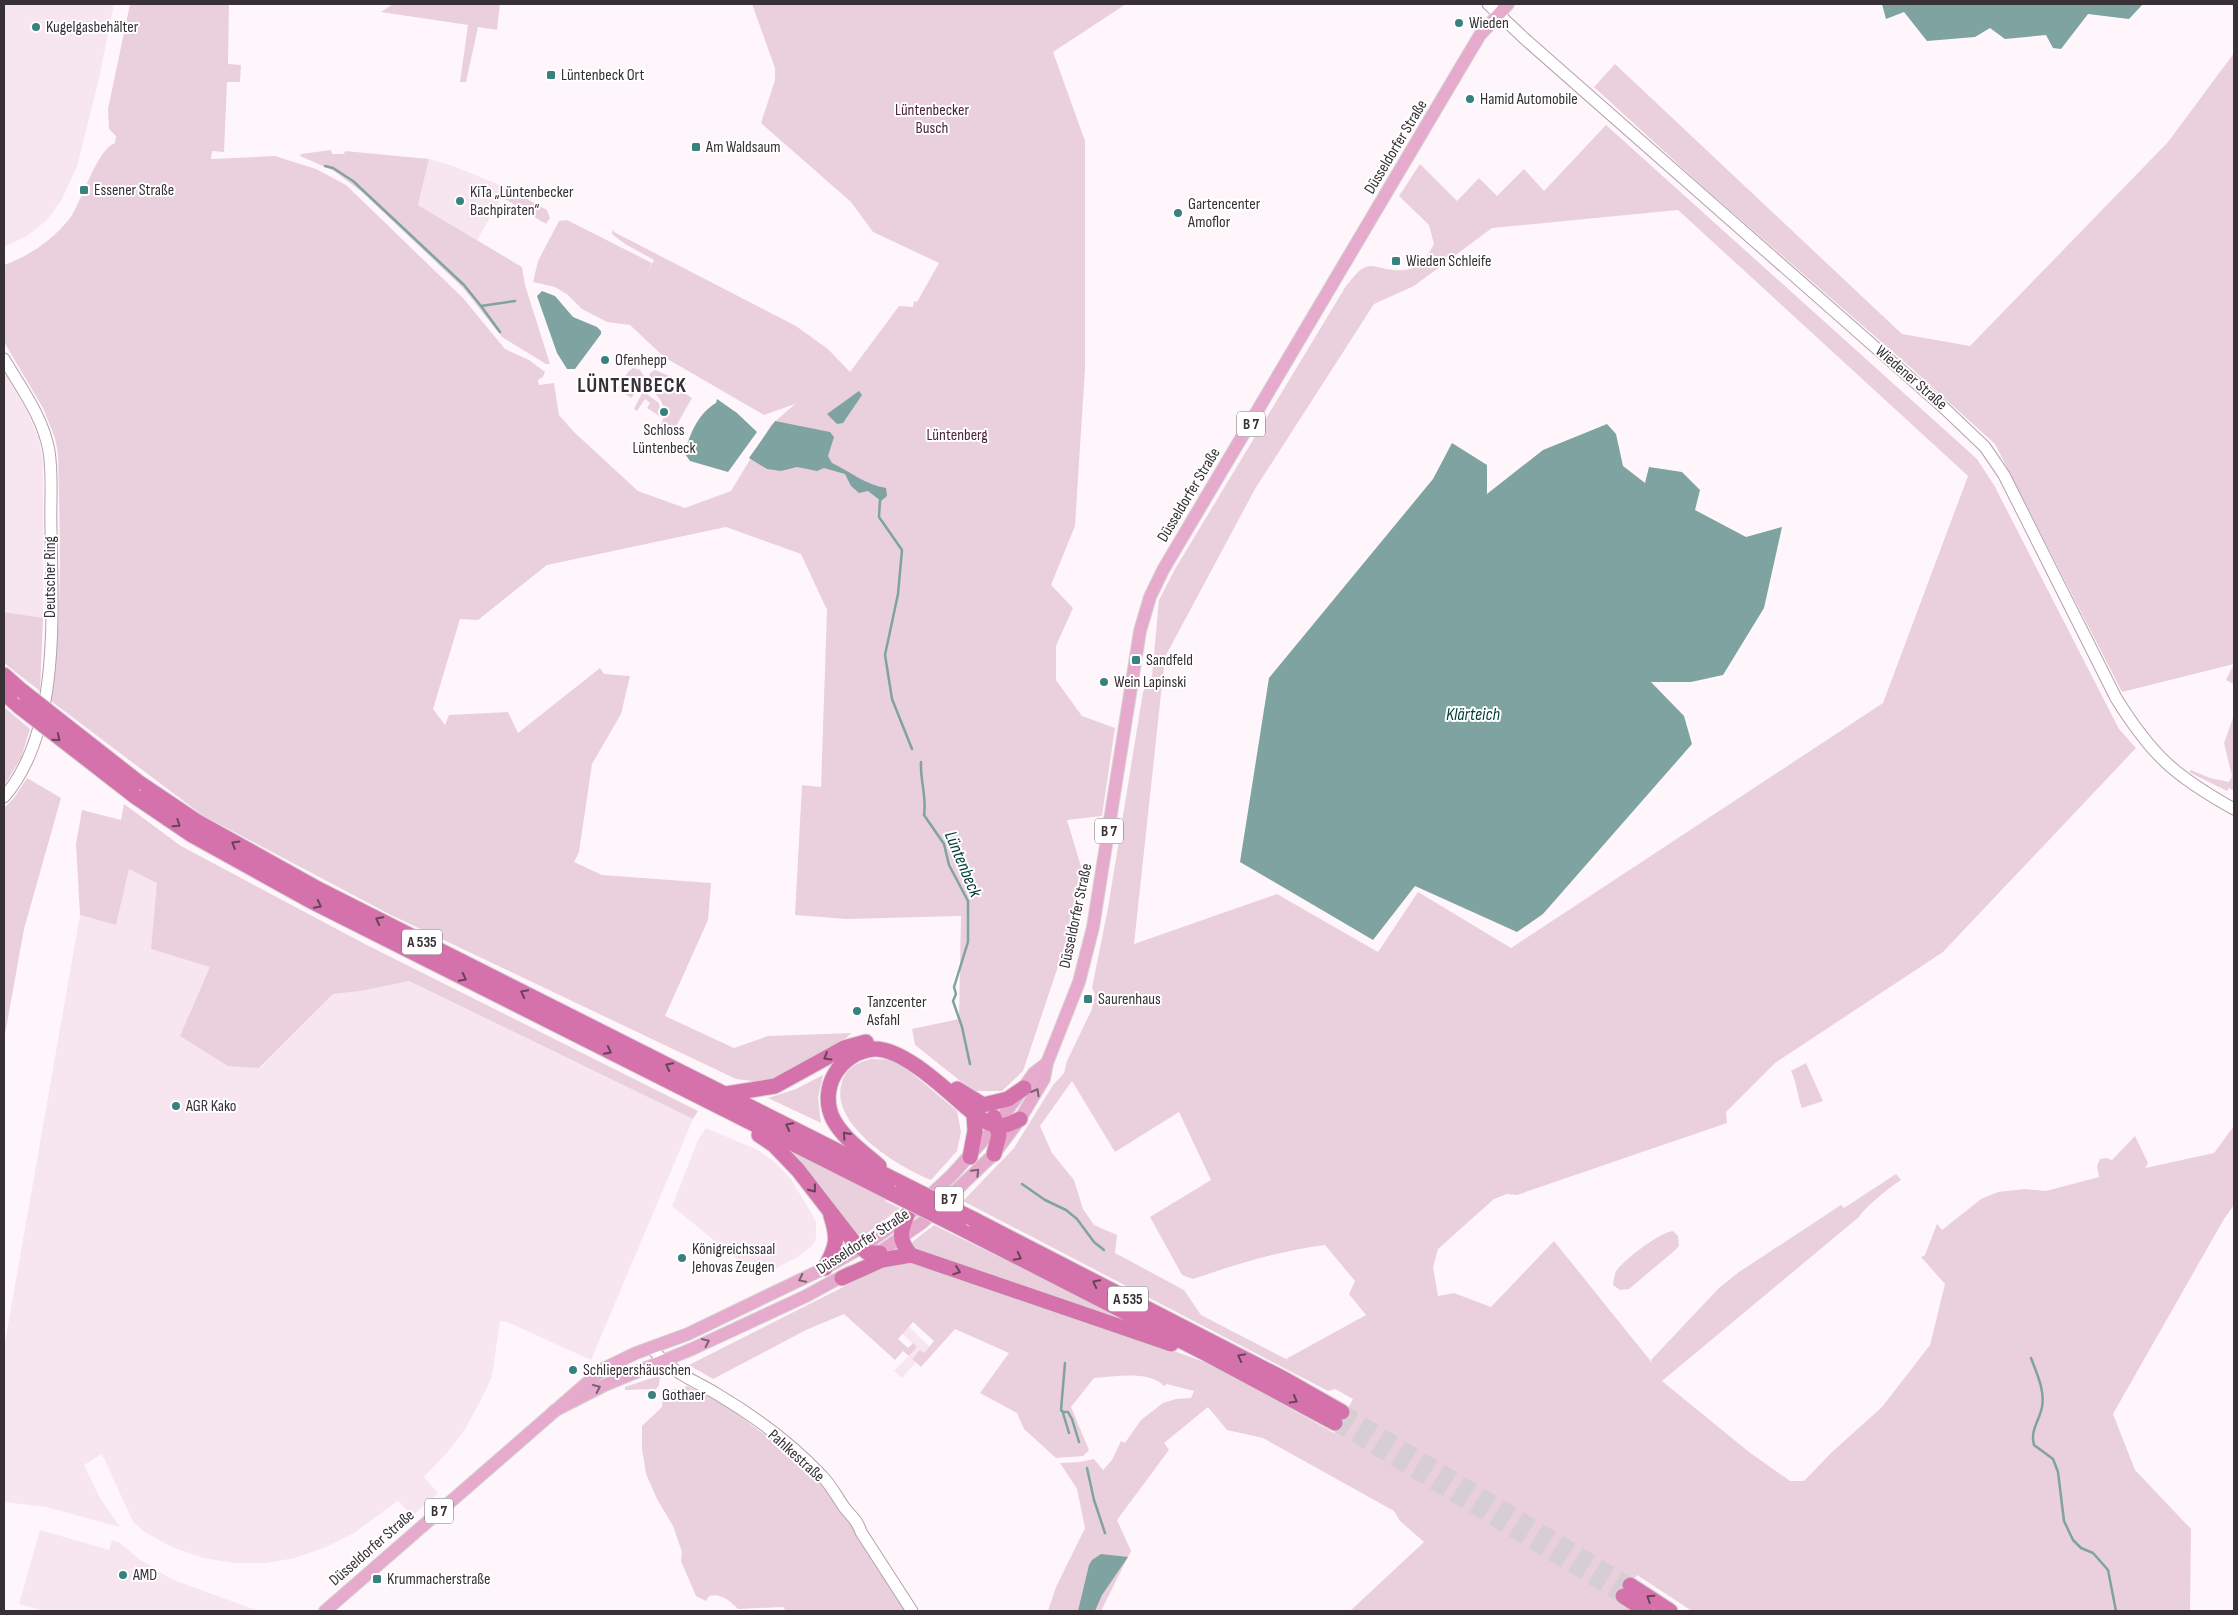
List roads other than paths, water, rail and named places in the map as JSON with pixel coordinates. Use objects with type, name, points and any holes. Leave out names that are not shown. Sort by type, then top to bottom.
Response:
[{"type":"highway","name":"A 535","points":[[4,674],[22,691],[138,782],[196,821],[318,889],[716,1097]]},
{"type":"highway","name":"A 535","points":[[4,693],[136,797],[192,835],[294,892],[896,1186],[972,1219],[1284,1379],[1339,1417],[1205,1353],[959,1227],[896,1186]]},
{"type":"highway","points":[[716,1097],[775,1086],[844,1048],[880,1041],[897,1045],[915,1056],[979,1109]]},
{"type":"highway","points":[[896,1186],[834,1121],[829,1109],[828,1094],[837,1069],[847,1059],[861,1051],[876,1049],[897,1054],[979,1109],[993,1114],[999,1135],[994,1154]]},
{"type":"highway","points":[[979,1109],[1008,1099],[1024,1088]]},
{"type":"highway","points":[[716,1097],[790,1160],[861,1248],[868,1253],[880,1253]]},
{"type":"highway","points":[[970,1157],[979,1109]]},
{"type":"highway","points":[[996,1126],[1006,1126],[1020,1119]]},
{"type":"highway","points":[[825,1268],[836,1246],[836,1238],[828,1208]]},
{"type":"highway","points":[[907,1215],[900,1232],[901,1240],[911,1255]]},
{"type":"highway","points":[[842,1278],[882,1260],[911,1255],[1157,1340],[1205,1353]]},
{"type":"highway","points":[[1646,1611],[1627,1590],[1670,1611]]},
{"type":"main road","name":"Wiedener Straße","points":[[1488,4],[1498,15],[1942,406],[1985,447],[2004,475],[2116,698],[2137,732],[2177,774],[2234,809]]},
{"type":"main road","name":"Düsseldorfer Straße","points":[[554,1411],[580,1396],[662,1361],[842,1278],[901,1240],[944,1204],[994,1154],[1020,1119],[1044,1079],[1047,1063],[1068,1012],[1090,944],[1140,631],[1150,597],[1163,570],[1480,35],[1508,4]]},
{"type":"main road","name":"Deutscher Ring","points":[[4,359],[38,417],[49,450],[52,595],[48,677],[39,723],[26,765],[4,797]]},
{"type":"main road","name":"Düsseldorfer Straße","points":[[325,1611],[603,1368],[688,1334],[825,1268],[861,1248],[907,1215],[970,1157],[996,1126],[1034,1073],[1047,1063]]},
{"type":"main road","points":[[652,1348],[662,1361]]},
{"type":"main road","name":"Pahlkestraße","points":[[662,1361],[674,1371],[716,1393],[788,1444],[823,1477],[850,1515],[858,1522],[861,1532],[912,1611]]},
{"type":"water","points":[[1882,4],[2143,4],[2129,19],[2088,14],[2061,49],[2053,48],[2046,35],[2005,39],[1990,28],[1975,37],[1927,41],[1904,12],[1886,19]]},
{"type":"water","points":[[542,291],[555,296],[573,317],[597,327],[601,331],[601,334],[575,369],[567,369],[557,353],[537,296]]},
{"type":"water","points":[[859,391],[862,395],[843,423],[837,424],[827,414]]},
{"type":"water","points":[[717,399],[737,413],[757,432],[728,472],[690,461],[685,454],[689,438],[696,424],[705,412],[716,403]]},
{"type":"water","points":[[775,421],[830,432],[834,437],[828,456],[832,463],[864,481],[886,488],[887,496],[881,501],[868,491],[859,493],[851,486],[845,474],[824,468],[817,471],[797,467],[781,471],[767,469],[749,458]]},
{"type":"water","name":"Klärteich","points":[[1607,424],[1616,434],[1623,466],[1645,483],[1649,467],[1682,472],[1700,490],[1695,510],[1746,537],[1782,527],[1764,608],[1723,675],[1691,682],[1651,682],[1684,716],[1692,744],[1543,914],[1517,932],[1415,886],[1373,940],[1240,862],[1269,678],[1433,479],[1452,443],[1487,465],[1487,494],[1543,450]]},
{"type":"water","points":[[1101,1554],[1128,1557],[1102,1595],[1095,1611],[1078,1611],[1089,1565],[1092,1560]]},
{"type":"waterway","points":[[325,166],[333,168],[353,181],[464,285],[481,306],[515,301]]},
{"type":"waterway","points":[[481,306],[500,332]]},
{"type":"waterway","name":"Lüntenbeck","points":[[880,500],[879,517],[902,550],[898,594],[885,655],[892,699],[912,749]]},
{"type":"waterway","name":"Lüntenbeck","points":[[921,762],[925,802],[924,815],[944,844],[949,865],[968,901],[968,942],[954,987],[956,994],[953,1001],[962,1027],[970,1064]]},
{"type":"waterway","name":"Lüntenbeck","points":[[1022,1184],[1045,1200],[1066,1210],[1077,1219],[1094,1242],[1104,1250]]},
{"type":"waterway","points":[[2031,1358],[2040,1382],[2043,1401],[2034,1430],[2034,1445],[2053,1459],[2058,1472],[2064,1521],[2073,1540],[2081,1548],[2093,1553],[2108,1570],[2116,1611]]},
{"type":"waterway","name":"Lüntenbeck","points":[[1065,1363],[1061,1410],[1068,1412],[1072,1419],[1079,1442]]},
{"type":"waterway","points":[[1063,1413],[1069,1433]]},
{"type":"waterway","name":"Lüntenbeck","points":[[1087,1468],[1094,1500],[1105,1533]]},
{"type":"tunnel","points":[[1342,1412],[1630,1585]]},
{"type":"tunnel","points":[[1335,1423],[1623,1596]]},
{"type":"place","name":"Wieden","points":[[1459,23]]},
{"type":"place","name":"Kugelgasbehälter","points":[[36,27]]},
{"type":"place","name":"Lüntenbeck Ort","points":[[551,75]]},
{"type":"place","name":"Hamid Automobile","points":[[1470,99]]},
{"type":"place","name":"Am Waldsaum","points":[[696,147]]},
{"type":"place","name":"Essener Straße","points":[[84,190]]},
{"type":"place","name":"KiTa „Lüntenbecker Bachpiraten“","points":[[460,201]]},
{"type":"place","name":"Gartencenter Amoflor","points":[[1178,213]]},
{"type":"place","name":"Wieden Schleife","points":[[1396,261]]},
{"type":"place","name":"Ofenhepp","points":[[605,360]]},
{"type":"place","name":"Schloss Lüntenbeck","points":[[664,412]]},
{"type":"place","name":"Sandfeld","points":[[1136,660]]},
{"type":"place","name":"Wein Lapinski","points":[[1104,682]]},
{"type":"place","name":"Saurenhaus","points":[[1088,999]]},
{"type":"place","name":"Tanzcenter Asfahl","points":[[857,1011]]},
{"type":"place","name":"AGR Kako","points":[[176,1106]]},
{"type":"place","name":"Königreichssaal Jehovas Zeugen","points":[[682,1258]]},
{"type":"place","name":"Schliepershäuschen","points":[[573,1370]]},
{"type":"place","name":"Gothaer","points":[[652,1395]]},
{"type":"place","name":"AMD","points":[[123,1575]]},
{"type":"place","name":"Krummacherstraße","points":[[377,1579]]},
{"type":"district","name":"LÜNTENBECK","points":[[632,385]]},
{"type":"park label","name":"Lüntenbecker Busch","points":[[932,119]]},
{"type":"park label","name":"Lüntenberg","points":[[957,435]]}]
